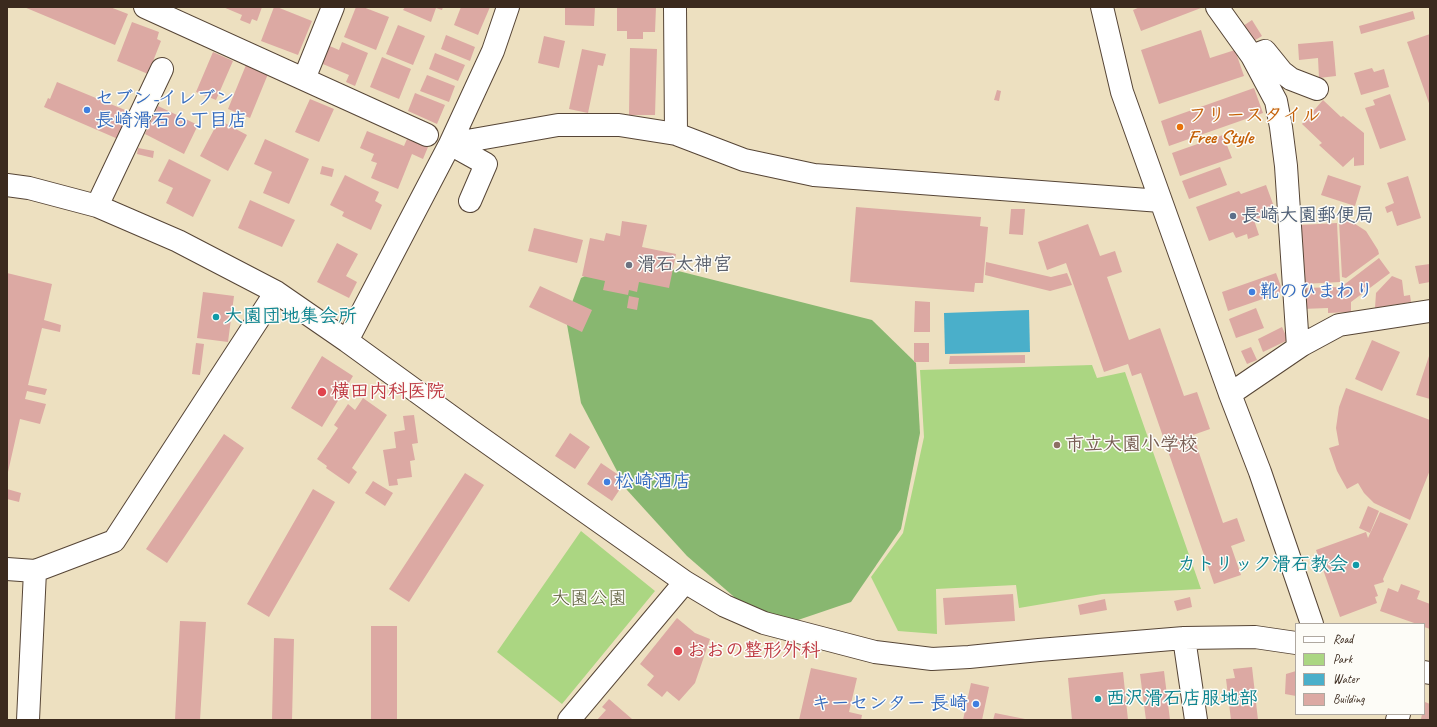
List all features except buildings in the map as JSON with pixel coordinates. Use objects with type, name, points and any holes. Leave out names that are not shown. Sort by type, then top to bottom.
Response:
[{"type":"street","points":[[145,7],[427,135]]},
{"type":"street","points":[[304,79],[332,7]]},
{"type":"street","points":[[347,341],[450,144],[493,51],[508,7]]},
{"type":"street","points":[[675,7],[676,134]]},
{"type":"street","points":[[1102,7],[1122,92],[1230,394],[1260,472],[1312,623]]},
{"type":"street","points":[[1217,7],[1252,56],[1276,101],[1286,166],[1298,347]]},
{"type":"street","points":[[1252,56],[1265,51],[1282,72],[1290,79],[1317,89]]},
{"type":"street","points":[[97,206],[162,68]]},
{"type":"street","points":[[450,144],[558,125],[620,125],[676,134],[744,160],[814,175],[1161,201]]},
{"type":"street","points":[[450,144],[486,164],[470,201]]},
{"type":"street","points":[[7,185],[28,188],[97,206],[178,241],[276,292],[685,582],[725,606],[764,623],[874,652],[925,658],[969,657],[1184,638],[1255,637],[1295,644]]},
{"type":"street","points":[[7,569],[35,571],[114,541],[276,292]]},
{"type":"street","points":[[1230,394],[1298,347],[1339,325],[1430,311]]},
{"type":"street","points":[[28,720],[35,571]]},
{"type":"street","points":[[569,720],[685,582]]},
{"type":"street","points":[[1184,638],[1196,720]]},
{"type":"green space","points":[[623,257],[872,320],[916,363],[920,433],[901,529],[851,602],[798,620],[748,609],[687,556],[627,490],[581,403],[566,319],[581,278]]},
{"type":"green space","points":[[1092,365],[1097,378],[1125,372],[1201,589],[1102,594],[1019,608],[1016,585],[936,589],[937,634],[898,631],[871,577],[903,533],[924,437],[920,370]]},
{"type":"green space","name":"大園公園","points":[[581,531],[655,591],[562,704],[497,652]]},
{"type":"water","points":[[1029,310],[1030,352],[945,354],[944,313]]},
{"type":"place","name":"セブン-イレブン 長崎滑石６丁目店","points":[[87,110]]},
{"type":"place","name":"フリースタイル Free Style","points":[[1180,127]]},
{"type":"place","name":"長崎大園郵便局","points":[[1233,216]]},
{"type":"place","name":"滑石太神宮","points":[[629,265]]},
{"type":"place","name":"靴のひまわり","points":[[1252,292]]},
{"type":"place","name":"大園団地集会所","points":[[216,317]]},
{"type":"place","name":"横田内科医院","points":[[322,392]]},
{"type":"place","name":"市立大園小学校","points":[[1057,445]]},
{"type":"place","name":"松崎酒店","points":[[607,482]]},
{"type":"place","name":"カトリック滑石教会","points":[[1356,565]]},
{"type":"place","name":"おおの整形外科","points":[[678,651]]},
{"type":"place","name":"西沢滑石店服地部","points":[[1098,699]]},
{"type":"place","name":"キーセンター 長崎","points":[[976,704]]}]
